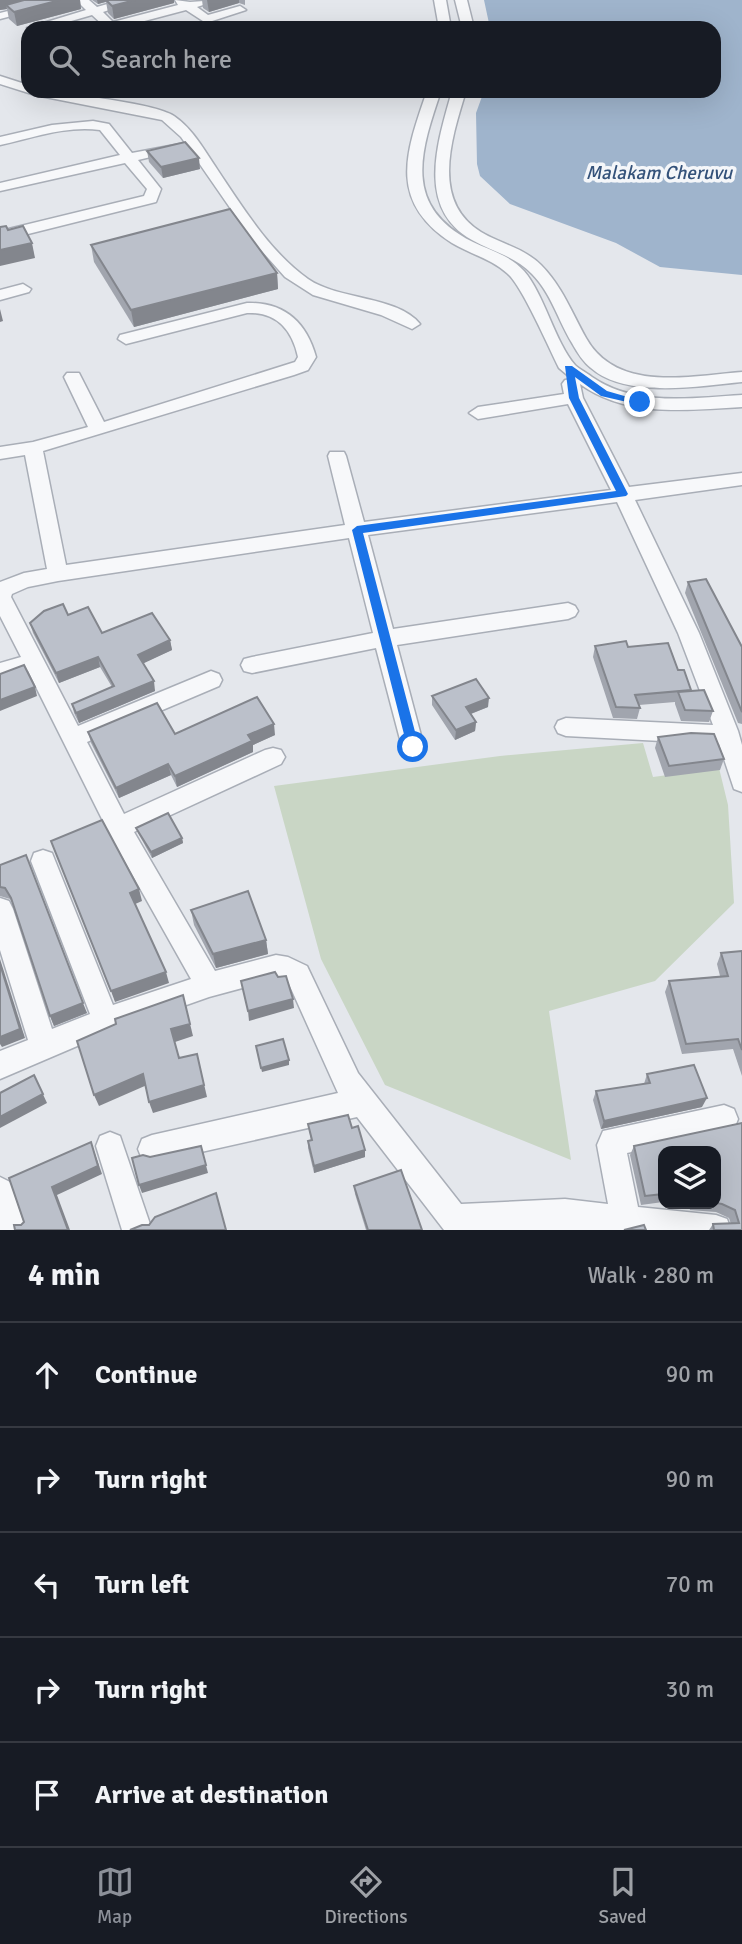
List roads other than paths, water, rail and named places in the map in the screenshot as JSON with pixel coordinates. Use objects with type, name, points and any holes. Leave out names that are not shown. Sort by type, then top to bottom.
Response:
[{"type":"street","points":[[0,16],[66,0]]},
{"type":"street","points":[[82,0],[102,21]]},
{"type":"street","points":[[55,21],[134,0]]},
{"type":"street","points":[[130,21],[182,3],[212,0]]},
{"type":"street","points":[[440,0],[444,21]]},
{"type":"street","points":[[461,0],[466,21]]},
{"type":"street","points":[[182,3],[206,19],[240,10]]},
{"type":"street","points":[[0,16],[21,28]]},
{"type":"street","points":[[0,80],[21,87]]},
{"type":"street","points":[[71,98],[167,117],[186,134],[288,273],[322,293],[385,310],[412,324]]},
{"type":"street","points":[[432,98],[424,121],[413,177],[420,199],[433,219],[520,255],[536,268],[546,280],[582,344],[599,366],[616,375],[670,383],[742,377]]},
{"type":"street","points":[[457,98],[445,139],[440,176],[449,224],[467,245],[507,263],[518,274],[569,368],[574,398],[678,604],[735,735],[742,782]]},
{"type":"street","points":[[0,141],[94,124],[110,132],[155,189],[151,199],[0,236]]},
{"type":"street","points":[[0,187],[177,146]]},
{"type":"street","points":[[518,274],[536,268]]},
{"type":"street","points":[[0,295],[23,289]]},
{"type":"street","points":[[0,453],[33,448],[288,371],[302,366],[307,357],[306,348],[282,316],[265,307],[247,308],[126,339]]},
{"type":"street","points":[[569,368],[604,394],[640,402],[670,405],[742,401]]},
{"type":"street","points":[[73,377],[98,429]]},
{"type":"street","points":[[478,414],[574,398]]},
{"type":"street","points":[[33,448],[58,574]]},
{"type":"street","points":[[337,456],[387,638],[413,747]]},
{"type":"street","points":[[209,985],[118,828],[1,597],[2,590],[24,580],[58,574],[357,530],[742,479]]},
{"type":"street","points":[[252,665],[387,638],[569,611]]},
{"type":"street","points":[[0,673],[33,661]]},
{"type":"street","points":[[73,738],[211,680]]},
{"type":"street","points":[[566,727],[735,735]]},
{"type":"street","points":[[118,828],[273,757]]},
{"type":"street","points":[[43,861],[106,1020]]},
{"type":"street","points":[[0,909],[44,1047]]},
{"type":"street","points":[[0,1065],[106,1020],[209,985],[276,967],[289,969],[298,975],[348,1083],[455,1224],[626,1221],[716,1230]]},
{"type":"street","points":[[152,1149],[362,1102]]},
{"type":"street","points":[[626,1221],[611,1145],[613,1141],[724,1119]]},
{"type":"street","points":[[110,1146],[136,1230]]},
{"type":"street","points":[[0,1192],[11,1230]]},
{"type":"water","name":"Malakam Cheruvu","points":[[484,0],[742,0],[742,275],[660,267],[616,243],[510,204],[480,176],[477,164],[476,113],[481,98],[721,98],[721,21],[488,21]]}]
